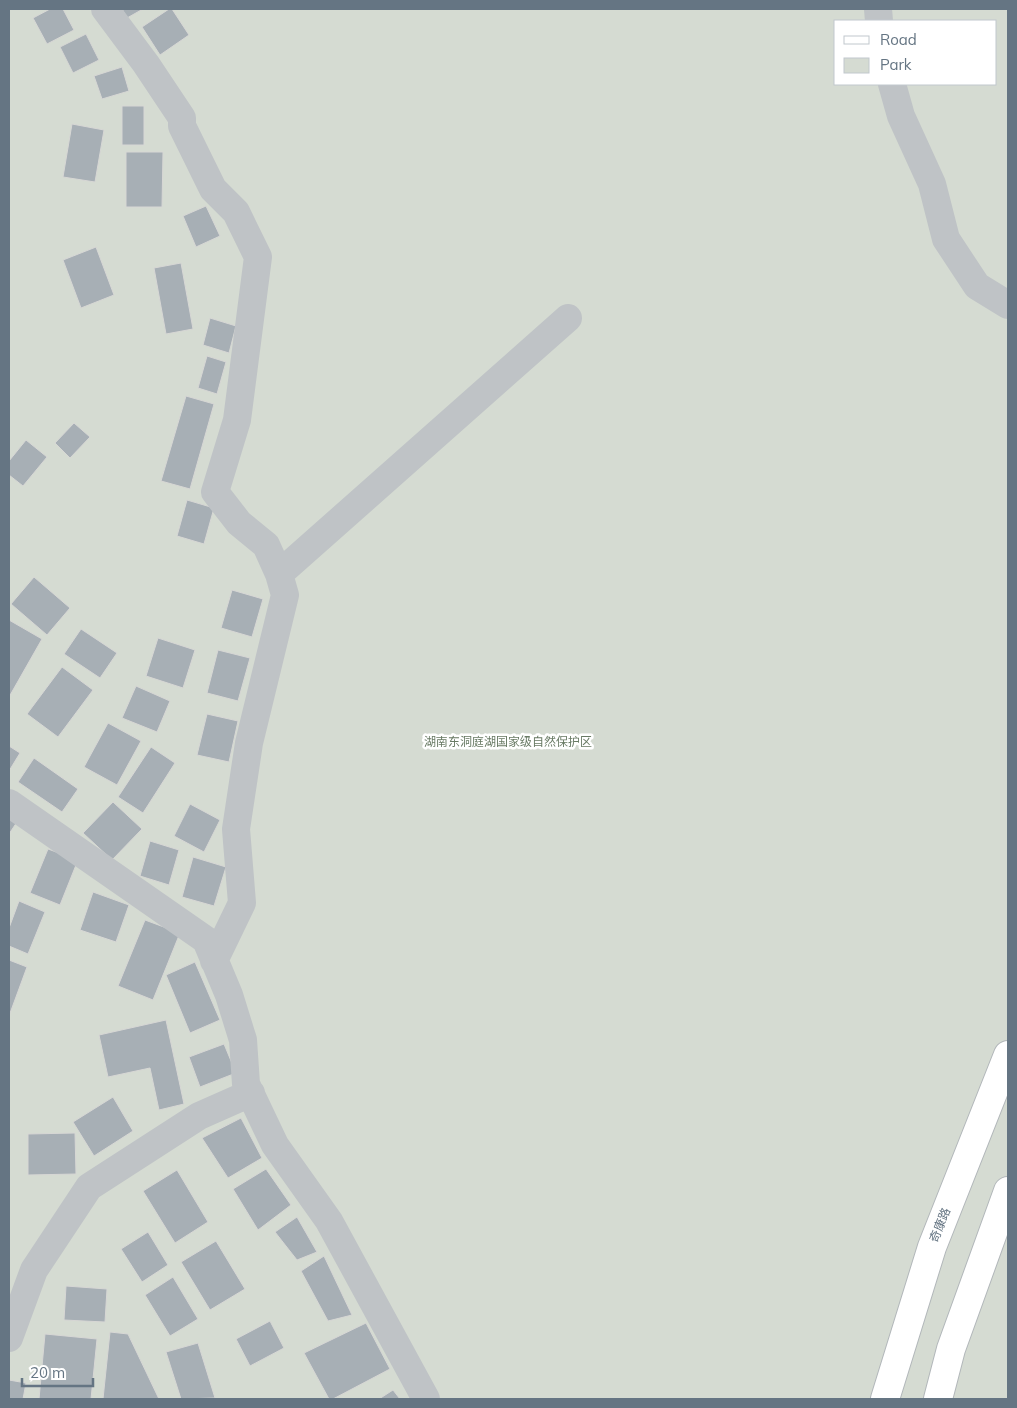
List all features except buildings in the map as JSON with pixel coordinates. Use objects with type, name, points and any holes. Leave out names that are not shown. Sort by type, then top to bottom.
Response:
[{"type":"main road","name":"奇康路","points":[[885,1399],[932,1247],[1008,1055]]},
{"type":"main road","points":[[938,1399],[951,1349],[1008,1191]]},
{"type":"street","points":[[105,9],[146,64],[182,118],[182,126],[212,189],[236,212],[258,257],[237,420],[215,492],[239,522],[266,545],[279,574],[285,595],[249,743],[236,830],[242,903],[214,961]]},
{"type":"street","points":[[892,85],[901,116],[932,184],[946,239],[977,286],[1008,305]]},
{"type":"street","points":[[279,574],[568,318]]},
{"type":"street","points":[[9,804],[206,940],[229,995],[243,1040],[246,1084],[275,1144],[329,1221],[426,1399]]},
{"type":"street","points":[[9,1338],[34,1270],[89,1186],[199,1116],[251,1093]]},
{"type":"green space","name":"湖南东洞庭湖国家级自然保护区","points":[[9,9],[1008,9],[1008,1399],[9,1399]]}]
